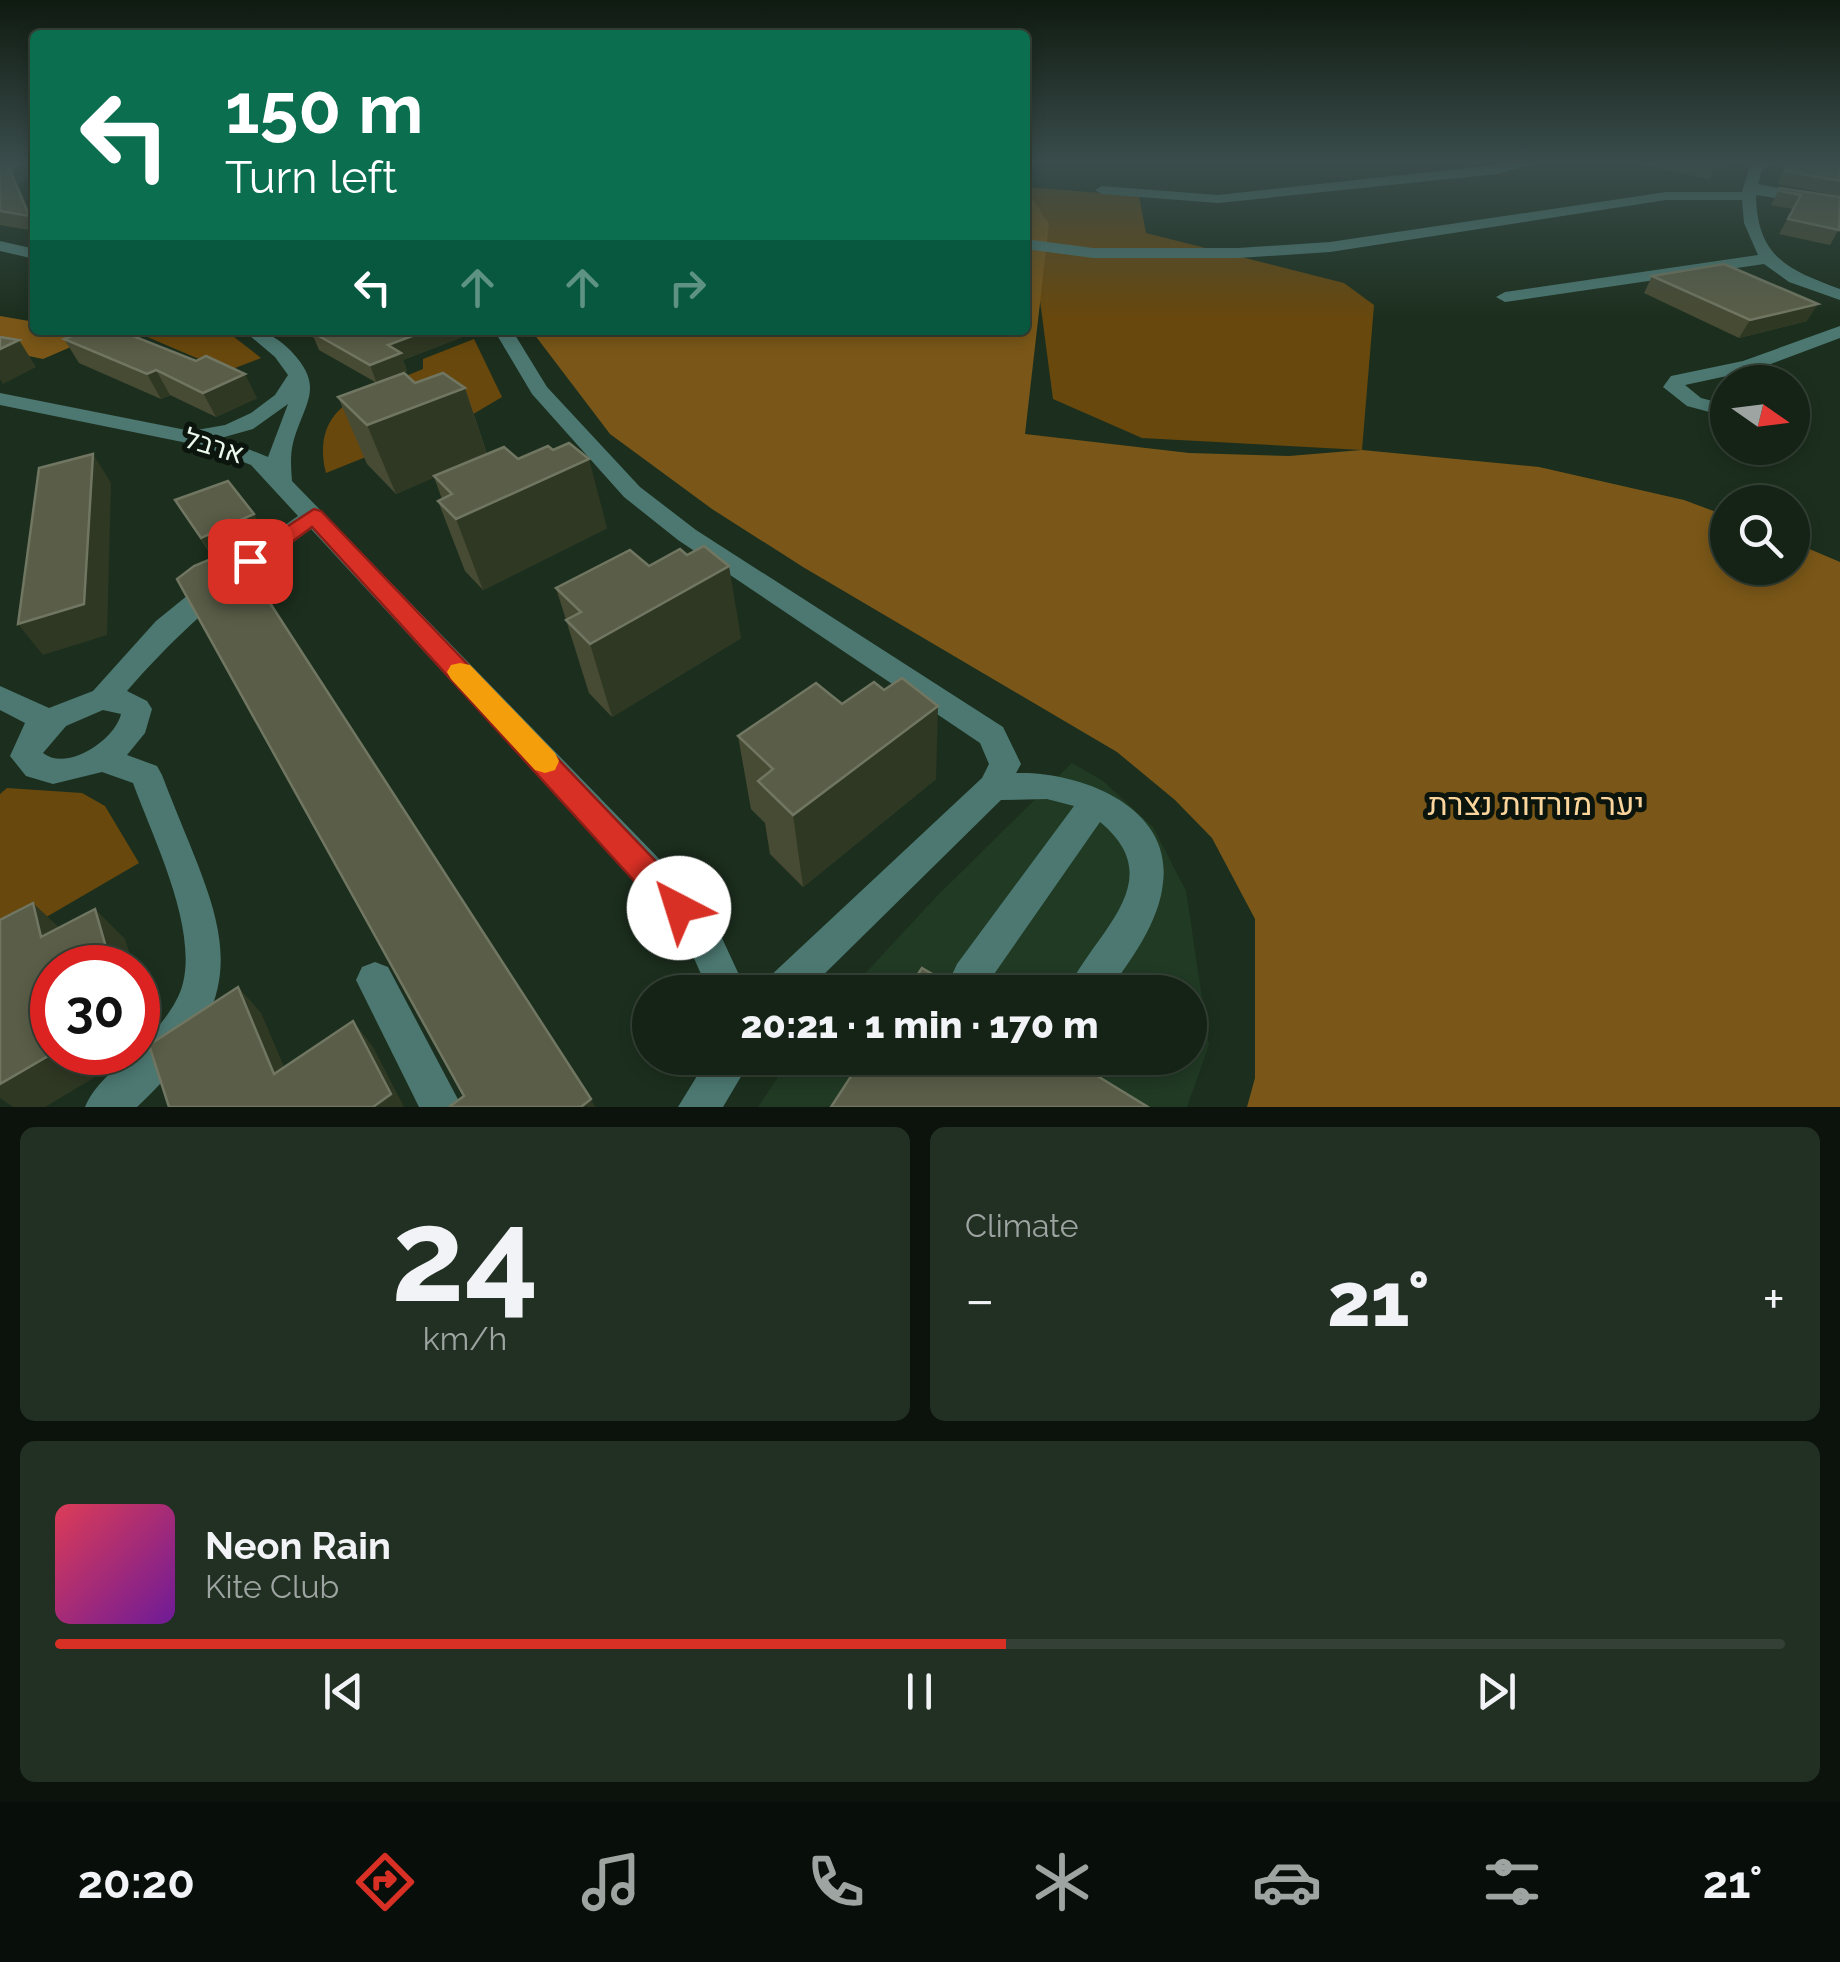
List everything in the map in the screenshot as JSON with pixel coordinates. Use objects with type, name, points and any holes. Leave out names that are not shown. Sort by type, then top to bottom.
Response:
[{"type":"street","points":[[1030,245],[1094,253],[1238,253],[1330,247],[1543,215]]},
{"type":"street","points":[[1752,215],[1759,250],[1766,260],[1840,295]]},
{"type":"street","points":[[0,246],[30,253]]},
{"type":"street","points":[[1505,297],[1766,260]]},
{"type":"street","points":[[1768,365],[1840,332]]},
{"type":"street","points":[[260,335],[299,373],[302,401],[276,465],[281,481]]},
{"type":"street","points":[[506,335],[539,390],[632,492],[687,535],[992,735],[1005,764],[993,787],[798,975]]},
{"type":"street","points":[[183,436],[228,430],[278,407],[299,373]]},
{"type":"street","points":[[1710,377],[1678,380],[1672,386],[1694,402],[1710,406]]},
{"type":"street","name":"ארבל","points":[[0,398],[228,446],[259,460],[656,880],[702,935],[720,975]]},
{"type":"street","points":[[102,699],[166,628],[218,584],[314,516]]},
{"type":"street","points":[[0,697],[40,717],[26,756],[32,767],[60,772],[100,758],[120,744],[138,720],[137,709],[130,702],[102,699],[65,712],[38,731]]},
{"type":"street","points":[[100,758],[146,776],[205,945],[202,983],[184,1022],[140,1077],[106,1107]]},
{"type":"street","points":[[993,787],[1056,787],[1096,802],[1124,821],[1142,846],[1147,883],[1133,920],[1097,975]]},
{"type":"street","points":[[971,975],[1096,802]]},
{"type":"street","points":[[375,980],[442,1107]]},
{"type":"street","points":[[699,1107],[721,1075]]},
{"type":"shaded area","points":[[1030,215],[1143,215],[1146,233],[1344,283],[1374,305],[1362,450],[1142,438],[1053,399]]},
{"type":"shaded area","points":[[143,335],[231,335],[261,358],[227,371]]},
{"type":"shaded area","points":[[474,339],[502,397],[475,413],[326,473],[323,449],[327,429],[349,402],[423,369],[423,359]]},
{"type":"shaded area","points":[[1072,763],[1103,781],[1153,827],[1186,891],[1199,975],[864,975],[937,896]]},
{"type":"shaded area","points":[[7,788],[82,793],[105,806],[139,863],[0,944],[0,794]]},
{"type":"shaded area","points":[[780,1075],[1198,1075],[1187,1107],[758,1107]]},
{"type":"green space","name":"יער מורדות נצרת","points":[[1030,215],[1043,215],[1049,224],[1025,434],[1189,453],[1289,456],[1362,450],[1539,467],[1684,500],[1710,510],[1710,585],[1810,585],[1810,549],[1840,562],[1840,1107],[1247,1107],[1255,1078],[1255,919],[1212,838],[1175,800],[1117,752],[712,509],[610,434],[535,335],[1030,335]]},
{"type":"green space","points":[[0,316],[30,321],[30,335],[99,335],[43,359],[0,350]]},
{"type":"building","points":[[1790,215],[1839,215],[1839,230],[1788,219]]},
{"type":"building","points":[[1724,264],[1818,304],[1750,320],[1652,276]]},
{"type":"building","points":[[74,335],[131,335],[196,361],[206,356],[245,374],[203,393],[156,370],[147,374],[64,339]]},
{"type":"building","points":[[317,335],[415,335],[388,345],[401,353],[370,365]]},
{"type":"building","points":[[0,337],[19,340],[0,349]]},
{"type":"building","points":[[404,373],[415,383],[443,373],[465,388],[367,425],[338,397]]},
{"type":"building","points":[[569,443],[589,459],[456,519],[438,501],[452,494],[434,476],[504,447],[518,459],[548,446],[553,450]]},
{"type":"building","points":[[93,454],[84,604],[18,624],[39,468]]},
{"type":"building","points":[[228,481],[254,514],[201,538],[175,500]]},
{"type":"building","points":[[704,546],[729,566],[590,644],[566,620],[581,612],[556,588],[630,550],[649,566],[680,549],[687,555]]},
{"type":"building","points":[[235,549],[591,1099],[581,1107],[449,1107],[464,1096],[177,579],[194,566]]},
{"type":"building","points":[[902,678],[938,706],[793,815],[758,781],[773,769],[738,736],[816,683],[842,704],[874,682],[884,690]]},
{"type":"building","points":[[33,903],[41,937],[95,909],[105,945],[30,945],[30,1067],[0,1084],[0,920]]},
{"type":"building","points":[[238,987],[274,1074],[353,1021],[391,1094],[373,1107],[169,1107],[159,1075],[160,1038]]},
{"type":"building","points":[[852,1075],[1096,1075],[1148,1107],[831,1107]]},
{"type":"slow traffic","points":[[460,672],[545,761]]},
{"type":"route","points":[[250,561],[314,516],[679,908]]}]
